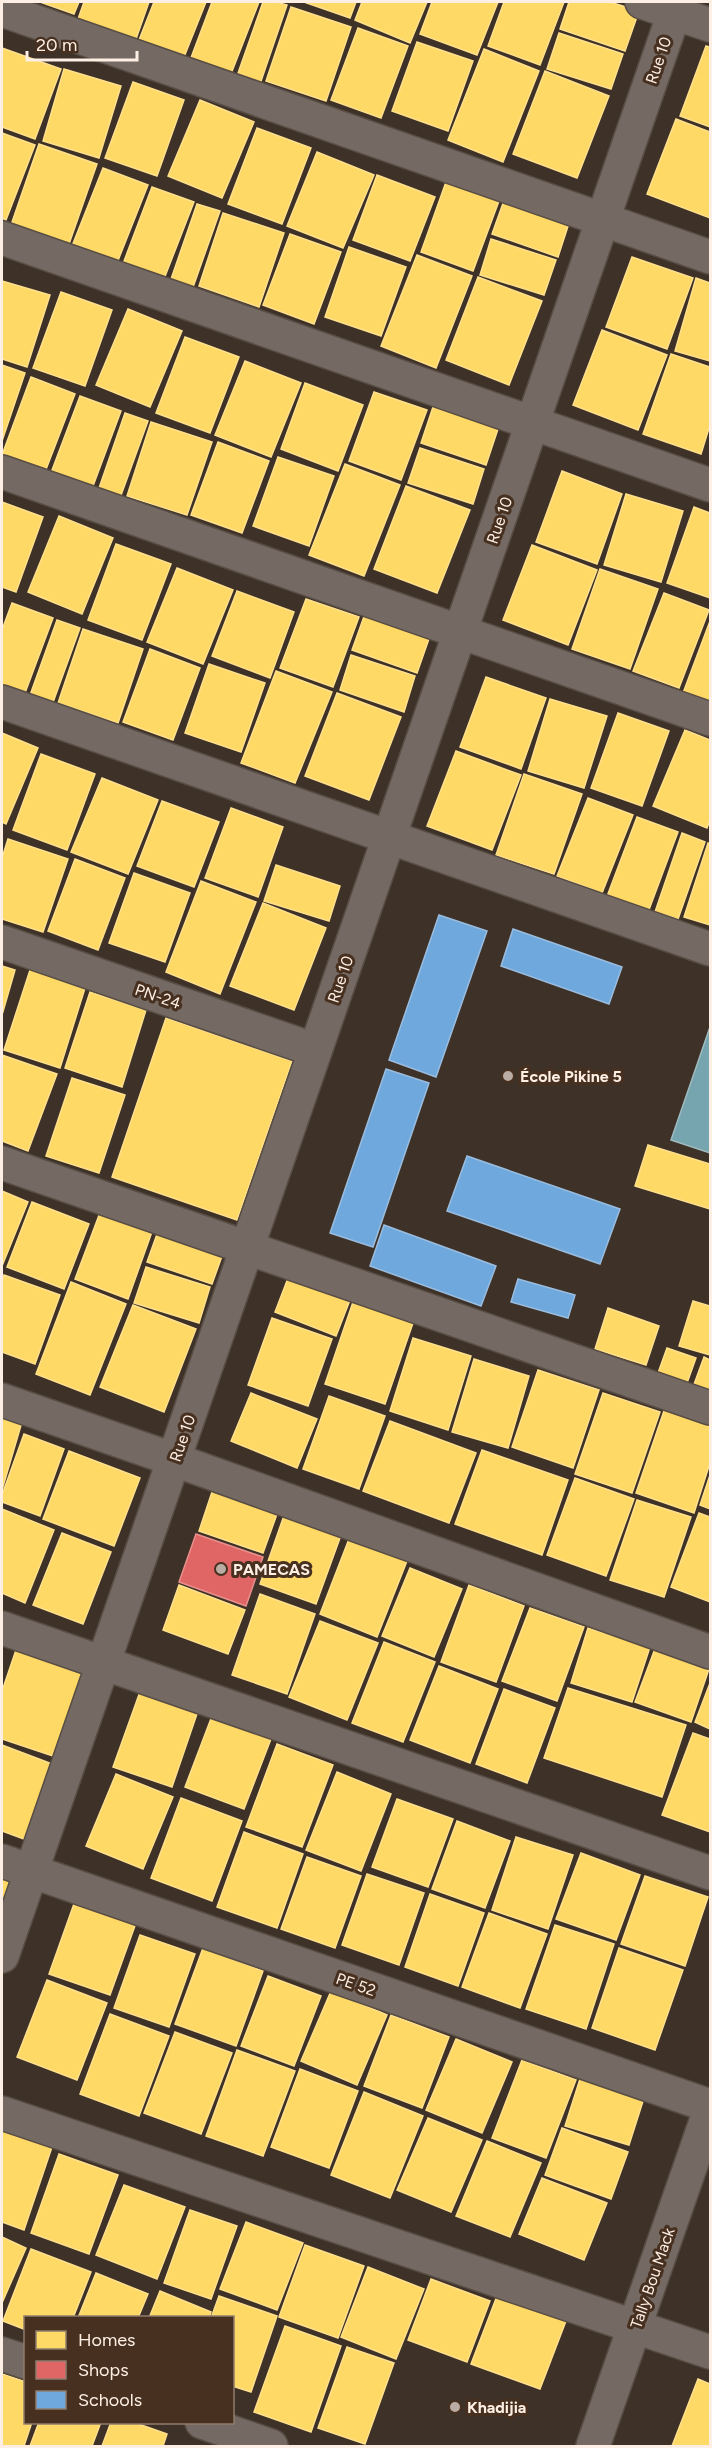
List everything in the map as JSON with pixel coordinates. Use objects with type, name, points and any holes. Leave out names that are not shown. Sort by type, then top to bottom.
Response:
[{"type":"street","points":[[642,2],[676,7],[711,25]]},
{"type":"street","name":"Rue 10","points":[[2,1956],[16,1866],[103,1663],[676,7]]},
{"type":"street","points":[[2,9],[711,257]]},
{"type":"street","points":[[2,238],[711,485]]},
{"type":"street","points":[[2,472],[711,719]]},
{"type":"street","points":[[2,702],[711,949]]},
{"type":"street","name":"PN-24","points":[[2,942],[315,1050]]},
{"type":"street","points":[[2,1163],[711,1408]]},
{"type":"street","points":[[2,1400],[711,1652]]},
{"type":"street","points":[[2,1628],[711,1873]]},
{"type":"street","name":"PE 52","points":[[16,1866],[711,2108]]},
{"type":"street","name":"Tally Bou Mack","points":[[593,2446],[711,2108]]},
{"type":"street","points":[[2,2113],[711,2352]]},
{"type":"street","points":[[2,2354],[24,2361]]},
{"type":"street","points":[[208,2424],[271,2446]]},
{"type":"building: Homes","points":[[40,2],[79,2],[74,14]]},
{"type":"building: Homes","points":[[84,2],[149,2],[136,39],[78,19]]},
{"type":"building: Homes","points":[[154,2],[206,2],[184,57],[139,40]]},
{"type":"building: Homes","points":[[212,2],[259,2],[229,79],[189,63]]},
{"type":"building: Homes","points":[[263,2],[287,5],[260,84],[237,76]]},
{"type":"building: Homes","points":[[304,2],[356,2],[350,18]]},
{"type":"building: Homes","points":[[362,2],[427,2],[410,43],[355,20]]},
{"type":"building: Homes","points":[[432,2],[498,2],[477,55],[420,34]]},
{"type":"building: Homes","points":[[504,2],[564,2],[540,65],[488,46]]},
{"type":"building: Homes","points":[[569,2],[610,2],[639,11],[625,51],[560,29]]},
{"type":"building: Homes","points":[[291,7],[351,27],[326,101],[266,81]]},
{"type":"building: Homes","points":[[358,28],[408,46],[381,118],[331,100]]},
{"type":"building: Homes","points":[[559,33],[623,54],[611,89],[547,69]]},
{"type":"building: Homes","points":[[417,42],[473,61],[448,131],[392,111]]},
{"type":"building: Homes","points":[[706,46],[710,47],[710,127],[680,116]]},
{"type":"building: Homes","points":[[2,48],[61,69],[35,139],[2,127]]},
{"type":"building: Homes","points":[[484,49],[539,71],[503,162],[448,140]]},
{"type":"building: Homes","points":[[64,69],[121,86],[99,158],[43,141]]},
{"type":"building: Homes","points":[[545,71],[609,96],[577,178],[513,154]]},
{"type":"building: Homes","points":[[133,82],[184,100],[157,176],[105,158]]},
{"type":"building: Homes","points":[[200,100],[254,122],[222,198],[168,176]]},
{"type":"building: Homes","points":[[676,119],[710,132],[710,218],[647,194]]},
{"type":"building: Homes","points":[[257,128],[311,148],[282,224],[228,204]]},
{"type":"building: Homes","points":[[2,133],[35,145],[6,220],[2,218]]},
{"type":"building: Homes","points":[[39,144],[97,164],[69,244],[11,225]]},
{"type":"building: Homes","points":[[317,152],[374,175],[343,248],[287,226]]},
{"type":"building: Homes","points":[[103,168],[148,185],[117,263],[72,246]]},
{"type":"building: Homes","points":[[377,175],[435,197],[410,261],[353,240]]},
{"type":"building: Homes","points":[[446,182],[499,201],[473,271],[421,252]]},
{"type":"building: Homes","points":[[152,187],[194,202],[162,284],[121,269]]},
{"type":"building: Homes","points":[[506,195],[571,217],[558,257],[492,234]]},
{"type":"building: Homes","points":[[197,204],[220,211],[192,290],[170,282]]},
{"type":"building: Homes","points":[[223,213],[284,233],[259,307],[199,286]]},
{"type":"building: Homes","points":[[290,234],[341,252],[314,324],[263,305]]},
{"type":"building: Homes","points":[[491,239],[556,260],[544,295],[480,275]]},
{"type":"building: Homes","points":[[349,247],[406,267],[381,336],[325,317]]},
{"type":"building: Homes","points":[[417,255],[472,276],[436,368],[381,346]]},
{"type":"building: Homes","points":[[632,257],[693,278],[667,349],[606,327]]},
{"type":"building: Homes","points":[[478,277],[542,301],[509,385],[446,360]]},
{"type":"building: Homes","points":[[696,278],[710,283],[710,361],[675,351]]},
{"type":"building: Homes","points":[[2,281],[50,295],[27,367],[2,359]]},
{"type":"building: Homes","points":[[61,292],[112,310],[85,386],[33,368]]},
{"type":"building: Homes","points":[[128,309],[182,331],[150,407],[96,385]]},
{"type":"building: Homes","points":[[602,330],[667,355],[638,430],[573,405]]},
{"type":"building: Homes","points":[[185,337],[239,357],[210,433],[156,413]]},
{"type":"building: Homes","points":[[671,354],[710,367],[710,425],[701,454],[643,434]]},
{"type":"building: Homes","points":[[245,361],[301,383],[271,457],[215,435]]},
{"type":"building: Homes","points":[[2,365],[25,373],[2,441]]},
{"type":"building: Homes","points":[[31,377],[75,394],[45,472],[2,455]]},
{"type":"building: Homes","points":[[305,383],[363,405],[338,471],[281,449]]},
{"type":"building: Homes","points":[[374,392],[427,410],[401,480],[349,461]]},
{"type":"building: Homes","points":[[80,396],[121,411],[90,494],[49,478]]},
{"type":"building: Homes","points":[[434,404],[499,426],[486,465],[421,443]]},
{"type":"building: Homes","points":[[125,413],[148,421],[120,498],[98,491]]},
{"type":"building: Homes","points":[[151,422],[212,442],[187,515],[127,496]]},
{"type":"building: Homes","points":[[218,442],[269,461],[242,533],[191,515]]},
{"type":"building: Homes","points":[[420,448],[484,469],[473,504],[408,483]]},
{"type":"building: Homes","points":[[278,457],[334,476],[309,546],[253,526]]},
{"type":"building: Homes","points":[[345,464],[400,485],[364,576],[309,555]]},
{"type":"building: Homes","points":[[562,471],[622,494],[597,564],[536,542]]},
{"type":"building: Homes","points":[[406,486],[470,510],[437,593],[374,569]]},
{"type":"building: Homes","points":[[626,494],[683,511],[661,582],[604,565]]},
{"type":"building: Homes","points":[[2,502],[43,517],[16,592],[2,587]]},
{"type":"building: Homes","points":[[694,507],[710,513],[710,598],[667,583]]},
{"type":"building: Homes","points":[[59,516],[113,538],[82,614],[28,592]]},
{"type":"building: Homes","points":[[116,544],[171,564],[142,640],[88,620]]},
{"type":"building: Homes","points":[[532,545],[597,570],[568,645],[503,620]]},
{"type":"building: Homes","points":[[177,568],[233,590],[203,664],[147,642]]},
{"type":"building: Homes","points":[[600,569],[658,589],[630,669],[572,649]]},
{"type":"building: Homes","points":[[237,591],[294,612],[270,678],[212,656]]},
{"type":"building: Homes","points":[[664,593],[709,610],[679,688],[633,671]]},
{"type":"building: Homes","points":[[306,599],[359,617],[333,687],[280,668]]},
{"type":"building: Homes","points":[[12,603],[53,618],[22,701],[2,693],[2,630]]},
{"type":"building: Homes","points":[[366,611],[431,633],[417,673],[352,650]]},
{"type":"building: Homes","points":[[57,620],[80,628],[52,705],[29,698]]},
{"type":"building: Homes","points":[[710,621],[710,704],[683,693]]},
{"type":"building: Homes","points":[[83,629],[143,649],[118,723],[58,703]]},
{"type":"building: Homes","points":[[150,649],[200,668],[173,740],[123,722]]},
{"type":"building: Homes","points":[[351,655],[415,676],[404,712],[340,690]]},
{"type":"building: Homes","points":[[209,664],[265,683],[241,752],[185,733]]},
{"type":"building: Homes","points":[[276,671],[332,692],[295,783],[241,763]]},
{"type":"building: Homes","points":[[486,677],[546,698],[521,769],[460,747]]},
{"type":"building: Homes","points":[[337,693],[401,717],[369,800],[305,776]]},
{"type":"building: Homes","points":[[550,699],[607,716],[584,788],[528,771]]},
{"type":"building: Homes","points":[[618,713],[669,731],[642,806],[591,788]]},
{"type":"building: Homes","points":[[685,730],[710,740],[710,820],[707,828],[653,806]]},
{"type":"building: Homes","points":[[2,733],[38,748],[6,824],[2,822]]},
{"type":"building: Homes","points":[[456,751],[521,775],[492,850],[427,826]]},
{"type":"building: Homes","points":[[41,754],[95,774],[67,850],[13,830]]},
{"type":"building: Homes","points":[[524,774],[582,794],[554,874],[496,855]]},
{"type":"building: Homes","points":[[102,778],[158,800],[128,874],[71,852]]},
{"type":"building: Homes","points":[[588,798],[633,815],[602,893],[557,876]]},
{"type":"building: Homes","points":[[162,801],[219,822],[194,887],[137,866]]},
{"type":"building: Homes","points":[[231,808],[283,827],[258,897],[205,878]]},
{"type":"building: Homes","points":[[637,817],[678,832],[647,915],[606,899]]},
{"type":"building: Homes","points":[[682,833],[705,842],[678,919],[655,912]]},
{"type":"building: Homes","points":[[8,839],[68,859],[43,932],[2,919],[2,858]]},
{"type":"building: Homes","points":[[708,843],[710,844],[710,925],[684,917]]},
{"type":"building: Homes","points":[[75,859],[125,878],[98,950],[48,931]]},
{"type":"building: Homes","points":[[276,865],[340,886],[329,921],[264,901]]},
{"type":"building: Homes","points":[[134,873],[190,893],[165,962],[109,943]]},
{"type":"building: Homes","points":[[201,881],[256,902],[220,994],[166,972]]},
{"type":"building: Homes","points":[[263,903],[326,928],[294,1010],[230,986]]},
{"type":"building: Homes","points":[[2,966],[15,970],[2,1015]]},
{"type":"building: Homes","points":[[31,967],[86,985],[60,1068],[4,1050]]},
{"type":"building: Homes","points":[[90,992],[146,1010],[122,1087],[65,1068]]},
{"type":"building: Homes","points":[[166,1018],[292,1061],[237,1220],[112,1177]]},
{"type":"building: Homes","points":[[2,1055],[57,1074],[28,1151],[2,1141]]},
{"type":"building: Homes","points":[[72,1078],[125,1095],[99,1173],[46,1156]]},
{"type":"building: Homes","points":[[648,1145],[710,1164],[710,1209],[635,1186]]},
{"type":"building: Homes","points":[[2,1191],[28,1202],[2,1266]]},
{"type":"building: Homes","points":[[32,1202],[89,1224],[64,1289],[7,1267]]},
{"type":"building: Homes","points":[[101,1210],[153,1229],[128,1299],[75,1279]]},
{"type":"building: Homes","points":[[161,1223],[226,1245],[212,1284],[147,1262]]},
{"type":"building: Homes","points":[[146,1267],[210,1287],[199,1323],[134,1303]]},
{"type":"building: Homes","points":[[290,1273],[352,1295],[336,1336],[275,1312]]},
{"type":"building: Homes","points":[[4,1275],[60,1295],[35,1364],[2,1352],[2,1281]]},
{"type":"building: Homes","points":[[71,1282],[126,1304],[90,1395],[36,1374]]},
{"type":"building: Homes","points":[[693,1301],[710,1306],[710,1355],[679,1346]]},
{"type":"building: Homes","points":[[353,1302],[413,1323],[385,1404],[325,1384]]},
{"type":"building: Homes","points":[[133,1305],[196,1329],[164,1412],[100,1387]]},
{"type":"building: Homes","points":[[608,1308],[659,1326],[646,1365],[595,1349]]},
{"type":"building: Homes","points":[[272,1318],[332,1339],[308,1406],[248,1385]]},
{"type":"building: Homes","points":[[413,1338],[471,1356],[448,1430],[390,1411]]},
{"type":"building: Homes","points":[[667,1348],[696,1358],[687,1383],[658,1373]]},
{"type":"building: Homes","points":[[704,1357],[710,1360],[710,1393],[693,1387]]},
{"type":"building: Homes","points":[[474,1359],[529,1376],[508,1448],[452,1432]]},
{"type":"building: Homes","points":[[538,1370],[599,1390],[573,1468],[512,1447]]},
{"type":"building: Homes","points":[[251,1393],[317,1419],[297,1468],[231,1441]]},
{"type":"building: Homes","points":[[603,1393],[660,1412],[632,1493],[575,1474]]},
{"type":"building: Homes","points":[[329,1396],[385,1416],[359,1489],[303,1469]]},
{"type":"building: Homes","points":[[666,1405],[710,1419],[710,1463],[694,1513],[636,1493]]},
{"type":"building: Homes","points":[[2,1409],[24,1415],[2,1490]]},
{"type":"building: Homes","points":[[390,1421],[476,1453],[449,1523],[363,1491]]},
{"type":"building: Homes","points":[[24,1434],[64,1449],[40,1516],[2,1502],[2,1495]]},
{"type":"building: Homes","points":[[482,1450],[568,1480],[542,1555],[455,1524]]},
{"type":"building: Homes","points":[[69,1451],[140,1478],[114,1546],[43,1519]]},
{"type":"building: Homes","points":[[710,1475],[710,1509],[700,1505]]},
{"type":"building: Homes","points":[[575,1478],[634,1499],[606,1576],[547,1555]]},
{"type":"building: Homes","points":[[216,1480],[281,1503],[263,1553],[199,1531]]},
{"type":"building: Homes","points":[[637,1500],[691,1517],[664,1597],[610,1580]]},
{"type":"building: Homes","points":[[287,1507],[344,1527],[316,1604],[260,1584]]},
{"type":"building: Homes","points":[[2,1509],[54,1530],[25,1603],[2,1593]]},
{"type":"building: Homes","points":[[699,1513],[710,1517],[710,1602],[671,1587]]},
{"type":"building: Homes","points":[[62,1533],[111,1552],[83,1624],[33,1605]]},
{"type":"building: Homes","points":[[349,1539],[407,1561],[377,1637],[320,1614]]},
{"type":"building: Homes","points":[[410,1568],[462,1589],[434,1657],[382,1636]]},
{"type":"building: Homes","points":[[179,1585],[245,1610],[228,1654],[163,1630]]},
{"type":"building: Homes","points":[[469,1585],[524,1606],[496,1682],[441,1662]]},
{"type":"building: Homes","points":[[260,1594],[315,1614],[287,1694],[232,1675]]},
{"type":"building: Homes","points":[[530,1608],[584,1627],[557,1701],[502,1681]]},
{"type":"building: Homes","points":[[320,1621],[378,1643],[347,1720],[289,1697]]},
{"type":"building: Homes","points":[[588,1628],[650,1647],[632,1702],[571,1683]]},
{"type":"building: Homes","points":[[384,1642],[435,1662],[403,1742],[352,1723]]},
{"type":"building: Homes","points":[[656,1646],[710,1666],[691,1722],[635,1702]]},
{"type":"building: Homes","points":[[16,1650],[91,1675],[62,1759],[2,1739],[2,1691]]},
{"type":"building: Homes","points":[[439,1666],[498,1689],[470,1763],[410,1740]]},
{"type":"building: Homes","points":[[710,1683],[710,1729],[695,1722]]},
{"type":"building: Homes","points":[[568,1688],[686,1725],[662,1797],[544,1758]]},
{"type":"building: Homes","points":[[141,1689],[199,1708],[172,1787],[113,1767]]},
{"type":"building: Homes","points":[[504,1689],[555,1708],[527,1783],[476,1764]]},
{"type":"building: Homes","points":[[212,1716],[271,1739],[244,1809],[185,1787]]},
{"type":"building: Homes","points":[[693,1733],[710,1739],[710,1832],[662,1815]]},
{"type":"building: Homes","points":[[277,1744],[333,1765],[302,1847],[246,1827]]},
{"type":"building: Homes","points":[[2,1745],[60,1767],[32,1842],[2,1831]]},
{"type":"building: Homes","points":[[337,1772],[391,1794],[361,1871],[306,1850]]},
{"type":"building: Homes","points":[[116,1774],[173,1797],[143,1869],[86,1846]]},
{"type":"building: Homes","points":[[181,1798],[242,1821],[212,1901],[151,1878]]},
{"type":"building: Homes","points":[[397,1799],[453,1819],[428,1887],[372,1867]]},
{"type":"building: Homes","points":[[457,1821],[510,1841],[485,1908],[432,1889]]},
{"type":"building: Homes","points":[[244,1832],[303,1854],[277,1928],[217,1907]]},
{"type":"building: Homes","points":[[516,1837],[573,1855],[548,1929],[492,1910]]},
{"type":"building: Homes","points":[[581,1853],[640,1875],[616,1940],[556,1919]]},
{"type":"building: Homes","points":[[307,1857],[361,1876],[335,1948],[281,1929]]},
{"type":"building: Homes","points":[[367,1874],[424,1893],[399,1965],[342,1945]]},
{"type":"building: Homes","points":[[2,1876],[16,1881],[2,1921]]},
{"type":"building: Homes","points":[[645,1876],[708,1897],[685,1966],[621,1944]]},
{"type":"building: Homes","points":[[430,1894],[484,1913],[458,1986],[405,1967]]},
{"type":"building: Homes","points":[[75,1901],[136,1923],[110,1995],[49,1974]]},
{"type":"building: Homes","points":[[489,1913],[547,1934],[520,2008],[462,1987]]},
{"type":"building: Homes","points":[[555,1925],[614,1944],[586,2029],[526,2009]]},
{"type":"building: Homes","points":[[140,1935],[195,1954],[169,2027],[114,2008]]},
{"type":"building: Homes","points":[[203,1948],[263,1971],[236,2046],[175,2024]]},
{"type":"building: Homes","points":[[619,1948],[683,1970],[655,2050],[592,2028]]},
{"type":"building: Homes","points":[[268,1976],[321,1996],[294,2066],[241,2046]]},
{"type":"building: Homes","points":[[47,1980],[107,2003],[77,2080],[17,2057]]},
{"type":"building: Homes","points":[[331,1991],[387,2015],[357,2085],[301,2061]]},
{"type":"building: Homes","points":[[110,2014],[169,2036],[139,2116],[80,2094]]},
{"type":"building: Homes","points":[[391,2015],[449,2037],[422,2108],[364,2086]]},
{"type":"building: Homes","points":[[175,2032],[232,2053],[201,2134],[144,2113]]},
{"type":"building: Homes","points":[[456,2039],[512,2062],[482,2133],[426,2110]]},
{"type":"building: Homes","points":[[237,2050],[295,2071],[263,2156],[206,2136]]},
{"type":"building: Homes","points":[[522,2060],[576,2080],[546,2158],[492,2138]]},
{"type":"building: Homes","points":[[300,2069],[358,2091],[329,2168],[271,2147]]},
{"type":"building: Homes","points":[[580,2079],[644,2098],[629,2145],[565,2126]]},
{"type":"building: Homes","points":[[364,2092],[423,2116],[390,2198],[331,2175]]},
{"type":"building: Homes","points":[[428,2118],[482,2140],[451,2212],[397,2190]]},
{"type":"building: Homes","points":[[562,2128],[628,2152],[611,2199],[545,2175]]},
{"type":"building: Homes","points":[[2,2130],[52,2147],[24,2230],[2,2222]]},
{"type":"building: Homes","points":[[487,2141],[541,2163],[510,2237],[456,2216]]},
{"type":"building: Homes","points":[[59,2154],[118,2175],[89,2254],[31,2233]]},
{"type":"building: Homes","points":[[542,2178],[607,2203],[584,2260],[519,2234]]},
{"type":"building: Homes","points":[[124,2185],[185,2207],[157,2279],[96,2255]]},
{"type":"building: Homes","points":[[190,2210],[237,2226],[211,2299],[164,2283]]},
{"type":"building: Homes","points":[[246,2222],[303,2243],[277,2310],[220,2289]]},
{"type":"building: Homes","points":[[2,2237],[26,2248],[2,2303]]},
{"type":"building: Homes","points":[[305,2245],[364,2266],[338,2338],[279,2317]]},
{"type":"building: Homes","points":[[31,2249],[91,2272],[74,2316],[24,2316],[24,2329],[3,2321]]},
{"type":"building: Homes","points":[[368,2267],[424,2289],[396,2359],[341,2337]]},
{"type":"building: Homes","points":[[96,2273],[148,2294],[139,2316],[79,2316]]},
{"type":"building: Homes","points":[[431,2279],[490,2301],[467,2362],[408,2340]]},
{"type":"building: Homes","points":[[160,2291],[211,2312],[210,2316],[150,2316]]},
{"type":"building: Homes","points":[[219,2296],[277,2316],[251,2392],[234,2387],[234,2316],[212,2316]]},
{"type":"building: Homes","points":[[497,2296],[566,2321],[540,2389],[471,2364]]},
{"type":"building: Homes","points":[[285,2326],[341,2346],[311,2432],[254,2412]]},
{"type":"building: Homes","points":[[347,2347],[394,2363],[365,2444],[318,2428]]},
{"type":"building: Homes","points":[[2,2374],[24,2381],[24,2424],[31,2424],[24,2446],[2,2446]]},
{"type":"building: Homes","points":[[698,2379],[710,2384],[710,2446],[672,2446]]},
{"type":"building: Homes","points":[[38,2424],[100,2424],[92,2446],[30,2446]]},
{"type":"building: Homes","points":[[110,2424],[139,2424],[167,2434],[163,2446],[102,2446]]},
{"type":"building: Shops","name":"PAMECAS","points":[[196,1534],[263,1557],[246,1606],[179,1582]]},
{"type":"building: Schools","points":[[439,915],[487,931],[436,1077],[389,1060]]},
{"type":"building: Schools","points":[[513,929],[622,967],[609,1004],[501,966]]},
{"type":"building: Schools","points":[[386,1069],[429,1083],[373,1247],[330,1233]]},
{"type":"building: Schools","points":[[467,1156],[620,1209],[600,1264],[447,1211]]},
{"type":"building: Schools","points":[[384,1225],[496,1266],[481,1306],[370,1266]]},
{"type":"building: Schools","points":[[518,1279],[575,1295],[568,1318],[511,1302]]},
{"type":"building: Public","points":[[710,1027],[710,1153],[671,1140]]},
{"type":"place","name":"École Pikine 5","points":[[508,1076]]},
{"type":"place","name":"PAMECAS","points":[[221,1569]]},
{"type":"place","name":"Khadijia","points":[[455,2407]]}]
